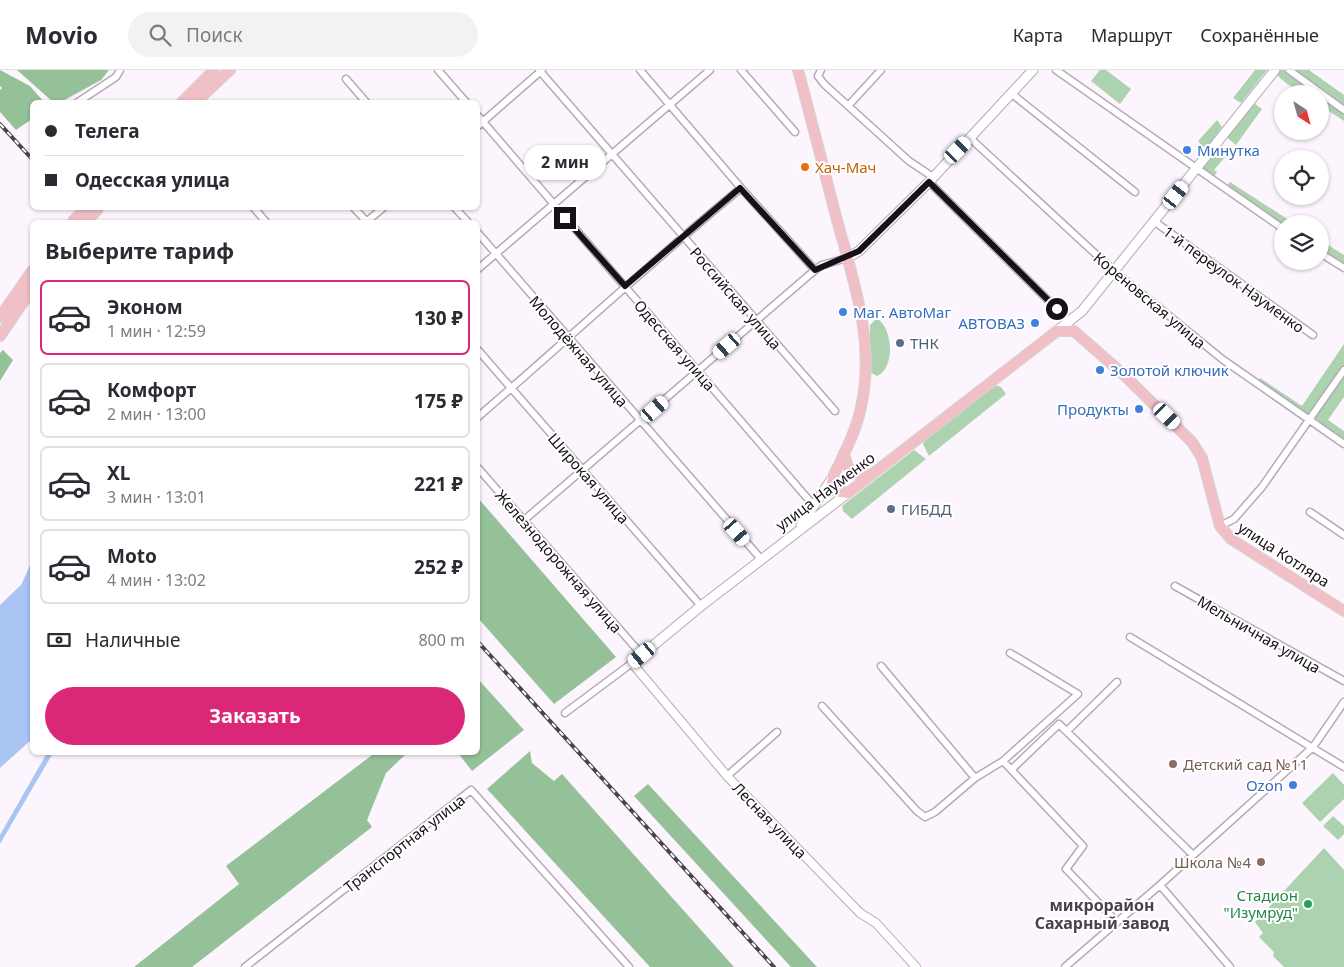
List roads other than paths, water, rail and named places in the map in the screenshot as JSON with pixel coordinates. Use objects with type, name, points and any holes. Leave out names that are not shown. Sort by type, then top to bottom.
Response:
[{"type":"main road","points":[[184,100],[214,70]]},
{"type":"main road","points":[[198,100],[230,70]]},
{"type":"main road","points":[[798,70],[862,316],[866,370],[862,407],[844,454],[832,477],[798,530]]},
{"type":"main road","points":[[847,258],[859,251],[931,180],[1032,70]]},
{"type":"main road","name":"улица Науменко","points":[[632,663],[701,606],[848,493],[857,477],[873,474],[1082,311],[1275,70]]},
{"type":"main road","points":[[74,220],[84,210]]},
{"type":"main road","points":[[88,220],[97,210]]},
{"type":"main road","points":[[0,317],[30,274]]},
{"type":"main road","points":[[0,336],[30,293]]},
{"type":"main road","name":"улица Котляра","points":[[1057,331],[1074,331],[1123,374],[1192,442],[1202,458],[1220,526],[1238,545],[1344,611]]},
{"type":"main road","points":[[844,454],[847,465],[857,477]]},
{"type":"main road","points":[[832,477],[842,472],[857,477]]},
{"type":"main road","points":[[832,477],[832,483],[836,491],[848,493]]},
{"type":"street","points":[[81,100],[116,77],[120,70]]},
{"type":"street","points":[[438,70],[464,100]]},
{"type":"street","points":[[640,70],[740,188],[815,270]]},
{"type":"street","points":[[480,267],[710,70]]},
{"type":"street","points":[[741,70],[795,132]]},
{"type":"street","points":[[848,106],[881,70]]},
{"type":"street","points":[[1056,70],[1274,222]]},
{"type":"street","points":[[1289,70],[1344,110]]},
{"type":"street","points":[[480,124],[541,71]]},
{"type":"street","name":"Российская улица","points":[[541,71],[682,237],[835,411]]},
{"type":"street","points":[[820,73],[848,106],[931,180],[1070,321]]},
{"type":"street","points":[[346,79],[364,100]]},
{"type":"street","points":[[1012,94],[1135,192]]},
{"type":"street","name":"Одесская улица","points":[[480,124],[625,286],[814,506]]},
{"type":"street","name":"Кореновская улица","points":[[970,138],[1114,271],[1222,359],[1344,444]]},
{"type":"street","points":[[480,415],[568,339],[625,286],[740,188]]},
{"type":"street","points":[[256,210],[264,220]]},
{"type":"street","points":[[356,210],[365,220]]},
{"type":"street","points":[[369,220],[381,210]]},
{"type":"street","points":[[457,210],[466,220]]},
{"type":"street","name":"1-й переулок Науменко","points":[[1155,222],[1313,335]]},
{"type":"street","name":"Молодёжная улица","points":[[480,235],[640,422],[761,559]]},
{"type":"street","points":[[523,521],[815,270],[847,258]]},
{"type":"street","points":[[1329,259],[1344,268]]},
{"type":"street","name":"Широкая улица","points":[[480,352],[701,606]]},
{"type":"street","points":[[1220,526],[1234,519],[1262,487],[1344,370]]},
{"type":"street","name":"Железнодорожная улица","points":[[480,470],[642,655]]},
{"type":"street","points":[[1310,512],[1344,534]]},
{"type":"street","name":"Мельничная улица","points":[[1175,586],[1344,681]]},
{"type":"street","points":[[1130,637],[1344,767]]},
{"type":"street","points":[[822,706],[916,811],[925,817],[935,812],[975,778],[1003,761],[1078,694],[1010,653]]},
{"type":"street","name":"улица Науменко","points":[[564,713],[632,663]]},
{"type":"street","name":"Лесная улица","points":[[632,663],[727,776],[860,913],[876,923],[916,967]]},
{"type":"street","points":[[881,666],[975,778]]},
{"type":"street","points":[[1067,731],[1117,682]]},
{"type":"street","points":[[1065,967],[1073,964],[1116,921],[1193,856],[1313,747],[1344,702]]},
{"type":"street","points":[[1012,769],[1059,724],[1193,856]]},
{"type":"street","points":[[727,776],[777,732]]},
{"type":"street","points":[[1003,761],[1083,846],[1066,869],[1116,921]]},
{"type":"street","name":"Транспортная улица","points":[[245,967],[471,790],[629,967]]},
{"type":"street","points":[[1160,885],[1230,967]]},
{"type":"water","points":[[30,565],[30,741],[0,768],[0,605],[21,585]]},
{"type":"water","points":[[46,755],[52,755],[0,844],[0,835]]},
{"type":"railway","points":[[0,124],[30,157]]},
{"type":"railway","points":[[84,210],[93,220]]},
{"type":"railway","points":[[480,644],[774,967]]},
{"type":"place","name":"Минутка","points":[[1187,150]]},
{"type":"place","name":"Хач-Мач","points":[[805,167]]},
{"type":"place","name":"Маг. АвтоМаг","points":[[843,312]]},
{"type":"place","name":"АВТОВАЗ","points":[[1035,323]]},
{"type":"place","name":"ТНК","points":[[900,343]]},
{"type":"place","name":"Золотой ключик","points":[[1100,370]]},
{"type":"place","name":"Продукты","points":[[1139,409]]},
{"type":"place","name":"ГИБДД","points":[[891,509]]},
{"type":"place","name":"Детский сад №11","points":[[1173,764]]},
{"type":"place","name":"Ozon","points":[[1293,785]]},
{"type":"place","name":"Школа №4","points":[[1261,862]]},
{"type":"place","name":"Стадион \"Изумруд\"","points":[[1308,904]]},
{"type":"district","name":"микрорайон Сахарный завод","points":[[1102,914]]}]
